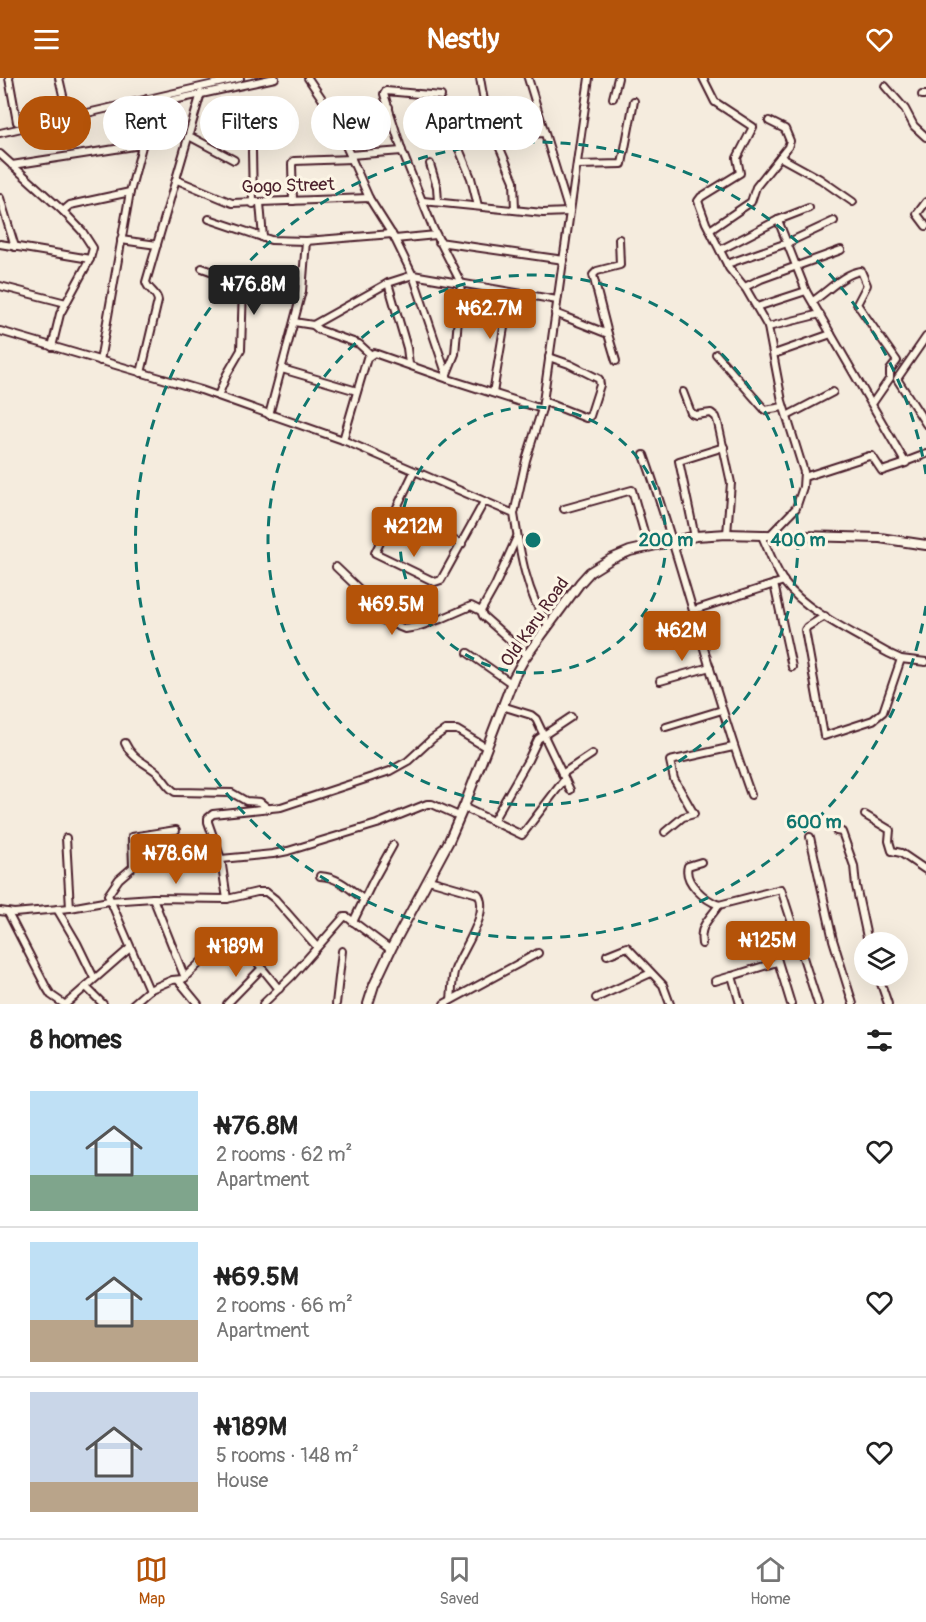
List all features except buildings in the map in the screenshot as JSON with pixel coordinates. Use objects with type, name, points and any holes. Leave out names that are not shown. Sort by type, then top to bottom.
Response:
[{"type":"main road","name":"Old Karu Road","points":[[368,1004],[390,950],[429,880],[464,807],[511,683],[548,625],[590,572],[611,559],[648,546],[695,537],[727,534],[880,538],[926,545]]},
{"type":"street","points":[[9,78],[17,122]]},
{"type":"street","points":[[59,78],[63,96]]},
{"type":"street","points":[[141,373],[158,301],[157,295],[146,282],[204,89],[205,78]]},
{"type":"street","points":[[204,89],[240,78]]},
{"type":"street","points":[[173,96],[274,78]]},
{"type":"street","points":[[308,78],[320,96]]},
{"type":"street","points":[[480,78],[483,96]]},
{"type":"street","points":[[528,78],[569,212]]},
{"type":"street","points":[[548,625],[534,600],[520,552],[514,514],[525,460],[542,405],[589,78]]},
{"type":"street","points":[[613,98],[618,78]]},
{"type":"street","points":[[703,78],[715,102],[753,127],[737,158],[740,173],[698,201],[727,264],[745,287],[768,327],[783,407],[804,477],[796,508],[765,536],[784,581],[794,594],[825,616],[901,659],[926,662]]},
{"type":"street","points":[[885,86],[905,109],[914,126],[926,137]]},
{"type":"street","points":[[385,96],[386,91],[441,96]]},
{"type":"street","points":[[577,165],[622,164],[634,101]]},
{"type":"street","points":[[0,133],[103,111]]},
{"type":"street","points":[[391,114],[402,151],[438,238],[461,283],[454,354],[448,377]]},
{"type":"street","points":[[710,230],[751,202],[756,187],[790,141],[788,133],[780,125],[770,121]]},
{"type":"street","points":[[189,136],[234,160]]},
{"type":"street","points":[[12,165],[109,150]]},
{"type":"street","points":[[100,361],[130,192],[140,150]]},
{"type":"street","points":[[348,150],[369,198],[394,236],[412,275],[448,377]]},
{"type":"street","points":[[460,150],[471,178],[478,206]]},
{"type":"street","points":[[500,150],[514,181],[515,210]]},
{"type":"street","points":[[252,151],[252,204]]},
{"type":"street","points":[[292,201],[292,164],[294,161],[402,151]]},
{"type":"street","points":[[780,157],[820,179],[853,202]]},
{"type":"street","points":[[1,158],[12,165],[63,211],[93,248],[90,259],[60,314],[52,347]]},
{"type":"street","points":[[430,164],[438,202]]},
{"type":"street","name":"Gogo Street","points":[[177,180],[230,203],[369,198]]},
{"type":"street","points":[[63,211],[74,204],[130,192]]},
{"type":"street","points":[[0,198],[15,247]]},
{"type":"street","points":[[423,201],[543,213],[569,212]]},
{"type":"street","points":[[926,202],[917,213],[926,226]]},
{"type":"street","points":[[260,203],[263,238]]},
{"type":"street","points":[[720,250],[778,220],[809,208]]},
{"type":"street","points":[[209,219],[263,238],[306,241],[394,236],[438,238],[564,260]]},
{"type":"street","points":[[778,220],[806,291],[906,462]]},
{"type":"street","points":[[727,264],[787,243],[834,221]]},
{"type":"street","points":[[616,361],[593,275],[597,271],[620,265],[619,239]]},
{"type":"street","points":[[121,240],[157,245]]},
{"type":"street","points":[[269,415],[302,291],[306,241]]},
{"type":"street","points":[[0,244],[90,259]]},
{"type":"street","points":[[745,287],[841,250]]},
{"type":"street","points":[[202,268],[238,281],[243,287],[241,350],[218,396]]},
{"type":"street","points":[[813,301],[839,281],[861,271],[867,285],[857,304],[897,361],[890,370],[890,378],[872,404]]},
{"type":"street","points":[[313,325],[359,297],[388,283],[412,275],[557,300]]},
{"type":"street","points":[[388,283],[410,364]]},
{"type":"street","points":[[0,286],[66,303]]},
{"type":"street","points":[[757,307],[806,291]]},
{"type":"street","points":[[493,393],[510,292]]},
{"type":"street","points":[[555,313],[608,334]]},
{"type":"street","points":[[768,327],[820,314]]},
{"type":"street","points":[[294,322],[313,325],[319,330],[359,344],[370,354],[374,353],[410,364],[493,393],[588,417],[600,385],[599,379],[569,363],[549,357]]},
{"type":"street","points":[[0,331],[218,396],[344,440],[514,514]]},
{"type":"street","points":[[774,354],[831,334]]},
{"type":"street","points":[[926,337],[897,379],[926,424]]},
{"type":"street","points":[[344,440],[370,354]]},
{"type":"street","points":[[716,354],[765,410],[783,407]]},
{"type":"street","points":[[282,369],[357,391]]},
{"type":"street","points":[[682,392],[691,413],[696,415],[711,413],[716,417],[731,483],[727,534]]},
{"type":"street","points":[[786,416],[833,392]]},
{"type":"street","points":[[695,537],[679,461],[724,447]]},
{"type":"street","points":[[804,477],[869,456],[872,456],[882,471],[926,454]]},
{"type":"street","points":[[644,455],[694,610],[733,747],[751,795]]},
{"type":"street","points":[[414,472],[375,554],[435,582],[441,580],[484,502]]},
{"type":"street","points":[[564,509],[632,490],[648,546]]},
{"type":"street","points":[[394,514],[462,544]]},
{"type":"street","points":[[481,611],[518,536]]},
{"type":"street","points":[[336,567],[358,588],[382,620],[405,629],[441,619],[471,606],[481,611],[483,616],[527,655]]},
{"type":"street","points":[[694,610],[784,581]]},
{"type":"street","points":[[774,584],[792,668]]},
{"type":"street","points":[[825,616],[807,627],[806,630],[824,735],[873,720],[883,712],[901,659]]},
{"type":"street","points":[[468,653],[511,683]]},
{"type":"street","points":[[660,681],[710,667]]},
{"type":"street","points":[[502,706],[531,715],[544,735],[570,790]]},
{"type":"street","points":[[666,727],[722,710]]},
{"type":"street","points":[[493,821],[536,743],[571,717]]},
{"type":"street","points":[[227,898],[221,859],[208,818],[213,814],[269,808],[296,802],[400,767],[445,730],[457,730],[486,748]]},
{"type":"street","points":[[125,743],[131,754],[156,771],[175,792],[232,793],[246,801],[260,802],[269,808]]},
{"type":"street","points":[[665,832],[683,817],[694,814],[674,779],[669,761],[733,747]]},
{"type":"street","points":[[464,807],[522,835],[563,777],[592,754]]},
{"type":"street","points":[[221,859],[288,851],[377,824],[427,804],[459,816]]},
{"type":"street","points":[[865,815],[890,830],[889,841],[892,851],[901,853],[926,870]]},
{"type":"street","points":[[149,990],[108,895],[119,879],[133,867],[132,837],[176,831]]},
{"type":"street","points":[[836,831],[842,831],[852,856],[866,932]]},
{"type":"street","points":[[810,837],[833,940],[853,1004]]},
{"type":"street","points":[[66,838],[70,908]]},
{"type":"street","points":[[353,922],[393,845]]},
{"type":"street","points":[[701,862],[688,866],[686,872],[712,903],[719,905],[781,889],[818,1004]]},
{"type":"street","points":[[320,876],[340,881],[363,899]]},
{"type":"street","points":[[429,880],[478,894],[481,898],[481,915],[455,970],[451,1000]]},
{"type":"street","points":[[0,911],[8,913],[70,908],[110,901],[153,898],[227,898],[266,892],[317,946]]},
{"type":"street","points":[[153,898],[182,979],[198,1004]]},
{"type":"street","points":[[702,944],[700,933],[702,928],[719,905]]},
{"type":"street","points":[[57,909],[94,978]]},
{"type":"street","points":[[8,913],[51,995],[65,1004],[130,948]]},
{"type":"street","points":[[263,1004],[341,918],[347,917],[390,950]]},
{"type":"street","points":[[769,932],[791,1004]]},
{"type":"street","points":[[133,1004],[149,990],[172,980],[182,979],[226,938],[230,938],[240,946],[279,988]]},
{"type":"street","points":[[607,955],[627,946],[663,986],[670,1004]]},
{"type":"street","points":[[336,1004],[342,951]]},
{"type":"street","points":[[444,1004],[538,953]]},
{"type":"street","points":[[715,981],[777,962]]},
{"type":"street","points":[[227,1004],[261,969]]},
{"type":"street","points":[[596,998],[651,973]]},
{"type":"street","points":[[732,976],[740,1004]]},
{"type":"street","points":[[882,986],[888,1004]]},
{"type":"street","points":[[86,987],[103,1004]]}]
